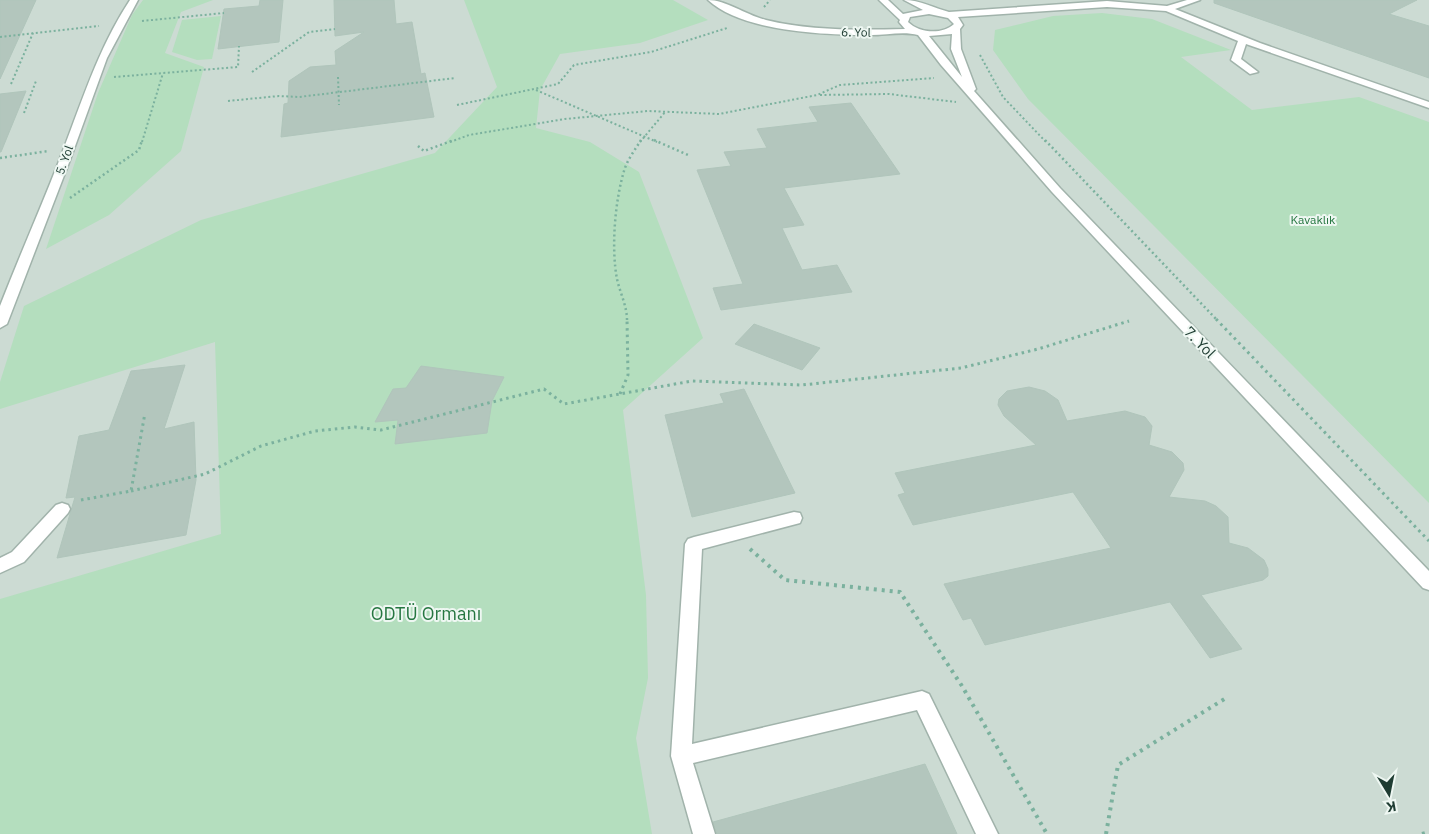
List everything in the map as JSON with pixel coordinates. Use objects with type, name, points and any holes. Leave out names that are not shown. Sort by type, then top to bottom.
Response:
[{"type":"street","name":"5. Yol","points":[[0,324],[69,148],[94,74],[106,45],[134,0]]},
{"type":"street","name":"6. Yol","points":[[712,0],[752,18],[798,27],[871,32],[918,31]]},
{"type":"street","name":"7. Yol","points":[[883,0],[903,19],[905,26],[918,31],[1056,190],[1429,583]]},
{"type":"street","points":[[908,0],[955,18],[958,27]]},
{"type":"street","points":[[1167,9],[1196,0]]},
{"type":"street","points":[[949,16],[1107,4],[1167,9],[1243,40],[1429,105]]},
{"type":"street","points":[[918,31],[944,33],[972,22],[1044,9]]},
{"type":"street","points":[[903,19],[920,12],[937,12]]},
{"type":"street","name":"6. Yol","points":[[798,27],[849,26],[903,19]]},
{"type":"street","name":"7. Yol","points":[[958,27],[956,49],[979,103]]},
{"type":"street","points":[[1243,40],[1236,60],[1253,72]]},
{"type":"street","points":[[0,566],[18,557],[62,509]]},
{"type":"street","points":[[704,834],[682,756],[694,544],[794,518]]},
{"type":"street","points":[[682,756],[922,700],[987,834]]},
{"type":"path","points":[[0,36],[224,13]]},
{"type":"path","points":[[457,105],[558,84],[574,64],[651,52],[752,18]]},
{"type":"path","points":[[972,22],[976,49],[1004,97],[1429,541]]},
{"type":"path","points":[[252,72],[310,32],[335,29]]},
{"type":"path","points":[[11,84],[33,33]]},
{"type":"path","points":[[122,78],[238,67],[239,46]]},
{"type":"path","points":[[42,217],[139,150],[163,73]]},
{"type":"path","points":[[338,77],[340,105]]},
{"type":"path","points":[[817,95],[840,85],[956,77]]},
{"type":"path","points":[[228,101],[279,96],[299,97],[455,78]]},
{"type":"path","points":[[24,113],[36,81]]},
{"type":"path","points":[[536,90],[688,155]]},
{"type":"path","points":[[418,146],[424,151],[469,135],[521,125],[597,116],[667,111],[719,114],[817,95],[892,94],[928,96],[979,103]]},
{"type":"path","points":[[620,394],[628,375],[627,311],[617,278],[615,231],[618,197],[624,169],[642,136],[667,111]]},
{"type":"path","points":[[0,158],[69,148]]},
{"type":"path","points":[[62,509],[72,502],[205,474],[261,446],[315,430],[355,427],[381,430],[544,389],[564,404],[692,381],[802,385],[961,368],[1038,349],[1129,321]]},
{"type":"path","points":[[131,491],[145,413]]},
{"type":"path","points":[[733,534],[785,580],[900,592],[962,686],[1048,834]]},
{"type":"path","points":[[1106,834],[1118,765],[1226,698]]},
{"type":"path","points":[[1422,834],[1429,832]]},
{"type":"shaded area","points":[[0,0],[1429,0],[1429,834],[0,834]]},
{"type":"green space","points":[[143,0],[213,0],[181,12],[165,53],[204,67],[181,151],[109,215],[46,249],[98,93],[132,15]]},
{"type":"green space","name":"ODTÜ Ormanı","points":[[464,0],[673,0],[708,20],[640,43],[560,54],[540,90],[536,128],[590,142],[639,172],[703,338],[623,410],[646,595],[648,678],[636,738],[652,834],[0,834],[0,599],[221,534],[215,342],[0,409],[0,382],[24,306],[201,220],[435,153],[497,87]]},
{"type":"green space","name":"Kavaklık","points":[[1102,13],[1152,19],[1231,50],[1181,57],[1252,110],[1359,97],[1429,122],[1429,503],[1028,99],[993,50],[995,30],[1053,16]]},
{"type":"green space","points":[[221,16],[212,59],[197,60],[172,52],[182,20]]},
{"type":"building","points":[[0,0],[36,0],[0,79]]},
{"type":"building","points":[[260,0],[283,0],[279,42],[218,49],[224,9],[259,6]]},
{"type":"building","points":[[334,0],[394,0],[396,24],[412,22],[421,74],[425,73],[434,117],[281,137],[284,104],[288,103],[289,81],[310,67],[336,65],[335,51],[364,32],[335,36]]},
{"type":"building","points":[[1214,0],[1417,0],[1389,14],[1429,26],[1429,78],[1214,3]]},
{"type":"building","points":[[26,91],[1,152],[0,152],[0,94]]},
{"type":"building","points":[[851,103],[900,174],[784,188],[804,225],[782,228],[802,270],[837,265],[852,292],[721,310],[713,288],[743,284],[697,170],[731,166],[724,152],[767,148],[757,129],[818,122],[809,107]]},
{"type":"building","points":[[754,324],[820,348],[802,370],[735,344]]},
{"type":"building","points":[[185,365],[164,429],[194,422],[196,480],[186,535],[57,558],[75,497],[66,498],[79,436],[109,430],[131,371]]},
{"type":"building","points":[[421,366],[504,377],[492,401],[487,433],[395,444],[398,420],[375,422],[393,389],[406,388]]},
{"type":"building","points":[[1029,387],[1045,391],[1058,400],[1067,421],[1125,411],[1145,417],[1152,426],[1149,445],[1172,452],[1183,463],[1184,470],[1169,497],[1205,501],[1216,506],[1228,517],[1229,543],[1248,548],[1264,560],[1268,569],[1268,576],[1263,580],[1201,595],[1242,649],[1210,658],[1170,602],[985,645],[971,618],[963,620],[944,584],[1111,548],[1073,492],[913,525],[898,495],[905,493],[895,473],[1036,445],[1004,416],[998,405],[999,399],[1007,391]]},
{"type":"building","points":[[744,389],[795,493],[692,517],[665,415],[724,403],[720,394]]},
{"type":"building","points":[[925,764],[957,834],[717,834],[713,822]]}]
